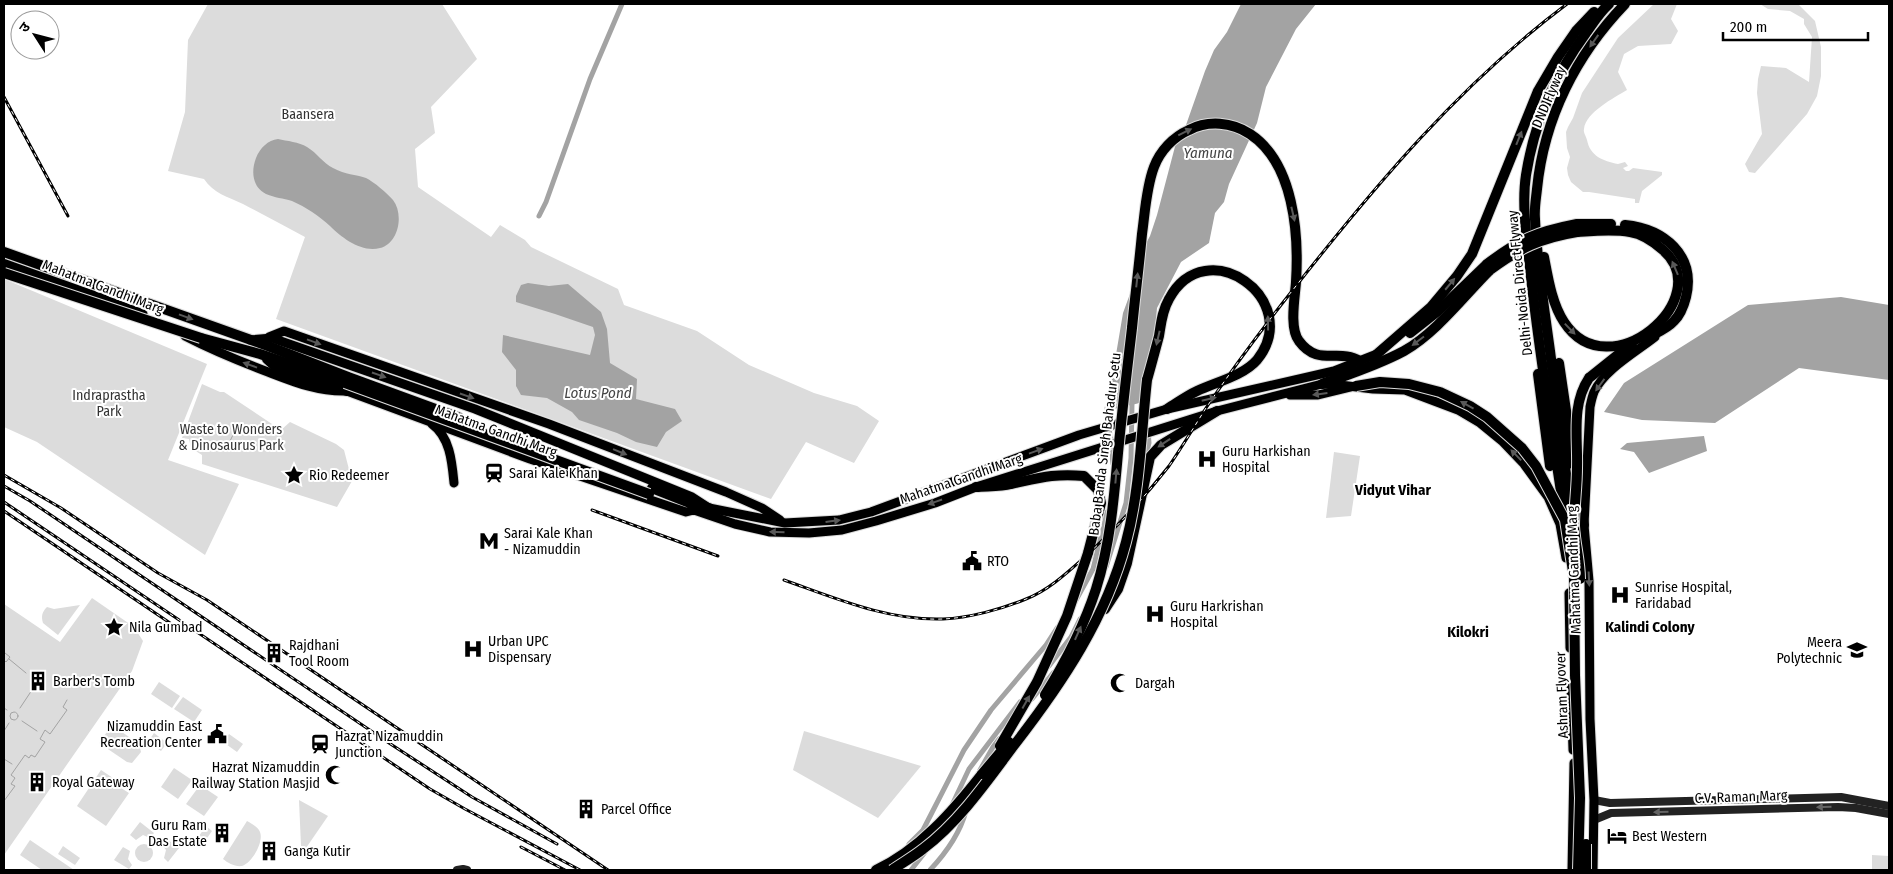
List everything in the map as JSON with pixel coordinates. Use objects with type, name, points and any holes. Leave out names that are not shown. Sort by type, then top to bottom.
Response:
[{"type":"highway","points":[[1378,354],[1431,307],[1472,254],[1538,91],[1576,31],[1602,4]]},
{"type":"highway","name":"Delhi-Noida Direct Flyway","points":[[1579,525],[1565,474],[1538,293],[1529,254],[1525,221],[1526,177],[1535,135],[1550,94],[1569,56],[1602,10],[1610,4]]},
{"type":"highway","name":"DND Flyway","points":[[1534,217],[1539,171],[1546,138],[1556,108],[1578,62],[1606,24],[1625,4]]},
{"type":"highway","name":"Baba Banda Singh Bahadur Setu","points":[[876,870],[915,846],[944,819],[1035,710],[1070,651],[1096,588],[1106,550],[1114,504],[1146,205],[1154,168],[1162,152],[1178,135],[1196,126],[1211,123],[1224,124],[1245,130],[1261,141],[1271,152],[1280,171],[1295,221],[1298,252],[1294,314],[1295,331],[1298,340],[1310,352],[1325,357],[1350,356],[1360,361]]},
{"type":"highway","points":[[1534,217],[1558,312],[1564,324],[1576,336],[1592,345],[1615,348],[1650,330],[1663,318],[1673,303],[1678,281],[1675,266],[1666,253],[1650,239],[1631,232],[1577,228]]},
{"type":"highway","name":"Delhi-Noida Direct Flyway","points":[[1534,217],[1538,293],[1562,522]]},
{"type":"highway","points":[[1378,354],[1417,329],[1488,267],[1533,243],[1577,228],[1614,224],[1640,227],[1660,236],[1679,253],[1687,271],[1687,290],[1680,312],[1674,321],[1663,331],[1619,354],[1589,378],[1585,385],[1577,408],[1579,525]]},
{"type":"highway","points":[[4,247],[57,272]]},
{"type":"highway","points":[[4,252],[57,272]]},
{"type":"highway","points":[[1529,254],[1526,280],[1544,424],[1562,522]]},
{"type":"highway","points":[[1545,263],[1579,525]]},
{"type":"highway","name":"Mahatma Gandhi Marg","points":[[4,264],[105,300]]},
{"type":"highway","points":[[1322,384],[1405,350],[1443,319],[1488,267]]},
{"type":"highway","name":"Mahatma Gandhi Marg","points":[[57,272],[249,340]]},
{"type":"highway","points":[[1091,632],[1119,564],[1133,510],[1147,380],[1168,300],[1182,283],[1194,274],[1203,272],[1220,272],[1237,276],[1252,285],[1262,300],[1269,316],[1268,334],[1262,352],[1251,366],[1195,392],[1164,410]]},
{"type":"highway","points":[[4,273],[201,338],[310,367]]},
{"type":"highway","points":[[249,340],[310,367],[650,491],[694,510]]},
{"type":"highway","points":[[260,354],[278,368],[347,391]]},
{"type":"highway","points":[[1356,386],[1380,382],[1424,387],[1452,397],[1481,413],[1508,435],[1532,460],[1548,487],[1562,522]]},
{"type":"highway","points":[[892,870],[923,849],[973,798],[1052,696],[1118,589],[1135,536],[1150,457],[1161,445],[1217,411]]},
{"type":"highway","points":[[976,487],[1009,485],[1044,476],[1064,474],[1084,476],[1098,490],[1101,502],[1088,553],[1067,616],[1037,682],[1015,722],[982,774]]},
{"type":"highway","points":[[650,491],[710,508]]},
{"type":"highway","name":"Ashram Flyover","points":[[1562,522],[1574,578],[1575,675],[1580,798],[1578,870]]},
{"type":"highway","name":"Ashram Flyover","points":[[1579,525],[1581,685],[1586,794],[1586,870]]},
{"type":"main road","name":"Mahatma Gandhi Marg","points":[[105,300],[140,313],[229,357],[312,388],[347,391],[677,509],[686,512],[694,510],[753,530],[770,532],[809,533],[842,530],[935,503],[976,487],[1081,453],[1163,430],[1217,411],[1322,384],[1356,386]]},
{"type":"main road","points":[[269,337],[284,331],[549,424],[726,492],[762,508],[784,523]]},
{"type":"main road","name":"Mahatma Gandhi Marg","points":[[1594,870],[1590,582],[1579,525],[1590,407],[1594,393],[1600,383],[1614,368],[1663,331]]},
{"type":"main road","name":"Mahatma Gandhi Marg","points":[[249,340],[269,337],[414,387],[539,434],[692,498],[710,508],[784,523],[839,520],[871,512],[895,501],[1080,435],[1164,410],[1334,371],[1378,354]]},
{"type":"main road","points":[[1284,394],[1318,395],[1356,386]]},
{"type":"main road","points":[[405,412],[414,387]]},
{"type":"main road","points":[[428,421],[442,433],[447,444],[452,463],[454,483]]},
{"type":"main road","points":[[530,458],[539,434]]},
{"type":"main road","name":"Mahatma Gandhi Marg","points":[[1562,522],[1570,576],[1574,760],[1572,870]]},
{"type":"main road","points":[[1571,687],[1590,687]]},
{"type":"main road","points":[[1847,808],[1848,798]]},
{"type":"main road","name":"C.V. Raman Marg","points":[[1594,800],[1610,802],[1848,798],[1889,806]]},
{"type":"main road","name":"C.V. Raman Marg","points":[[1594,820],[1611,814],[1634,812],[1847,808],[1889,814]]},
{"type":"main road","points":[[457,870],[463,868],[467,870]]},
{"type":"green space","name":"Baansera","points":[[208,4],[442,4],[477,59],[431,107],[435,133],[415,149],[418,187],[491,237],[500,225],[525,240],[531,247],[618,289],[624,305],[697,331],[749,365],[814,393],[857,406],[879,421],[854,463],[806,442],[771,499],[276,319],[305,237],[221,194],[204,179],[168,171],[185,112],[188,40]]},
{"type":"green space","points":[[1654,4],[1677,4],[1671,19],[1678,31],[1671,44],[1638,46],[1624,54],[1618,72],[1627,90],[1595,111],[1586,123],[1584,130],[1591,150],[1598,157],[1618,164],[1625,162],[1628,166],[1623,168],[1626,171],[1633,168],[1662,172],[1662,175],[1642,191],[1639,203],[1635,203],[1635,199],[1583,192],[1571,182],[1568,175],[1567,168],[1570,157],[1567,148],[1566,132],[1582,93],[1618,38]]},
{"type":"green space","points":[[1760,4],[1798,4],[1815,21],[1821,47],[1821,76],[1817,96],[1807,114],[1755,173],[1749,172],[1745,164],[1762,134],[1757,93],[1761,66],[1786,68],[1809,82],[1812,37],[1804,24],[1804,19],[1790,11],[1768,9]]},
{"type":"green space","name":"Indraprastha Park","points":[[4,279],[207,364],[168,460],[239,484],[205,555],[37,442],[4,427]]},
{"type":"green space","name":"Waste to Wonders & Dinosaurus Park","points":[[202,384],[224,392],[281,430],[290,422],[336,444],[344,450],[352,481],[337,507],[202,464],[202,455],[191,448],[189,439],[182,438]]},
{"type":"green space","points":[[1334,452],[1360,456],[1351,516],[1326,518]]},
{"type":"green space","points":[[92,598],[134,627],[143,641],[132,671],[4,855],[4,604],[60,642]]},
{"type":"green space","points":[[80,605],[58,635],[43,623],[42,614],[47,607],[54,609]]},
{"type":"green space","points":[[159,682],[180,696],[172,708],[151,694]]},
{"type":"green space","points":[[183,697],[202,710],[194,722],[174,709]]},
{"type":"green space","points":[[112,725],[139,744],[141,752],[132,763],[127,762],[99,743]]},
{"type":"green space","points":[[804,731],[921,766],[878,818],[793,770]]},
{"type":"green space","points":[[154,733],[167,743],[161,751],[148,742]]},
{"type":"green space","points":[[229,734],[243,744],[237,752],[223,742]]},
{"type":"green space","points":[[174,768],[192,780],[178,799],[161,787]]},
{"type":"green space","points":[[101,770],[122,784],[121,788],[129,793],[106,826],[77,806]]},
{"type":"green space","points":[[200,785],[218,797],[204,816],[186,804]]},
{"type":"green space","points":[[299,800],[328,816],[306,848],[301,846]]},
{"type":"green space","points":[[247,821],[260,832],[259,846],[250,861],[242,866],[234,865],[223,859]]},
{"type":"green space","points":[[140,822],[154,833],[150,838],[143,835],[136,840],[130,835]]},
{"type":"green space","points":[[206,826],[212,831],[200,848],[194,843]]},
{"type":"green space","points":[[164,837],[179,848],[168,862],[164,858],[166,850],[160,842]]},
{"type":"green space","points":[[30,840],[74,870],[42,870],[20,855]]},
{"type":"green space","points":[[140,844],[148,844],[153,849],[151,860],[140,862],[135,857],[135,849]]},
{"type":"green space","points":[[63,846],[80,858],[75,865],[58,854]]},
{"type":"green space","points":[[123,847],[130,851],[128,859],[132,865],[129,869],[114,860]]},
{"type":"green space","points":[[1872,855],[1889,856],[1889,870],[1872,870]]},
{"type":"water","name":"Yamuna","points":[[1241,4],[1316,4],[1296,29],[1266,87],[1257,123],[1229,184],[1224,202],[1215,213],[1209,243],[1181,262],[1157,308],[1153,353],[1145,399],[1107,408],[1123,313],[1138,272],[1139,256],[1150,236],[1157,215],[1177,139],[1186,125],[1214,50],[1227,32]]},
{"type":"water","points":[[278,139],[304,145],[333,168],[366,178],[384,191],[393,200],[398,213],[398,227],[392,240],[380,248],[373,249],[359,246],[346,240],[302,206],[261,191],[255,183],[253,173],[256,158],[265,145]]},
{"type":"water","name":"Lotus Pond","points":[[528,283],[549,286],[568,284],[601,312],[607,329],[610,363],[637,379],[636,399],[675,409],[682,421],[666,432],[657,447],[636,442],[617,433],[579,420],[572,412],[547,398],[521,395],[516,386],[516,370],[502,352],[503,335],[590,355],[595,335],[593,327],[516,302],[516,296],[521,285]]},
{"type":"water","points":[[1841,297],[1889,305],[1889,380],[1799,368],[1715,423],[1642,420],[1604,412],[1624,383],[1748,305]]},
{"type":"water","points":[[1704,436],[1707,451],[1649,473],[1634,452],[1620,449],[1627,443]]},
{"type":"waterway","points":[[539,216],[546,202],[590,79],[622,4]]},
{"type":"waterway","points":[[1113,464],[1107,408],[1137,401]]},
{"type":"waterway","points":[[1106,567],[1126,503],[1131,458],[1132,403]]},
{"type":"waterway","points":[[1145,459],[1149,443],[1148,431]]},
{"type":"waterway","points":[[227,447],[234,433]]},
{"type":"waterway","points":[[1075,602],[1093,569],[1107,512]]},
{"type":"waterway","points":[[1049,666],[1071,637],[1080,619]]},
{"type":"waterway","points":[[909,844],[923,830],[964,750],[991,710],[1046,645],[1057,628]]},
{"type":"waterway","points":[[4,654],[10,657],[6,662],[4,660]]},
{"type":"waterway","points":[[9,659],[26,673]]},
{"type":"waterway","points":[[1032,699],[1053,673]]},
{"type":"waterway","points":[[20,708],[32,690]]},
{"type":"waterway","points":[[4,801],[15,786],[11,784],[15,778],[11,775],[25,755],[29,758],[31,755],[35,757],[45,742],[40,739],[45,730],[50,734],[67,710],[63,707],[67,700]]},
{"type":"waterway","points":[[952,805],[969,769],[1020,702]]},
{"type":"waterway","points":[[14,712],[18,716],[14,720],[10,716],[14,712]]},
{"type":"waterway","points":[[22,721],[37,731]]},
{"type":"waterway","points":[[4,731],[9,723]]},
{"type":"waterway","points":[[980,770],[999,739]]},
{"type":"waterway","points":[[4,759],[12,764]]},
{"type":"waterway","points":[[930,870],[952,842],[966,811]]},
{"type":"waterway","points":[[911,870],[926,851]]},
{"type":"railway","points":[[784,580],[862,607],[922,619],[943,619],[974,615],[1007,606],[1043,591],[1058,580],[1108,535],[1169,466],[1216,393],[1281,305],[1323,252],[1420,138],[1490,68],[1567,4]]},
{"type":"railway","points":[[4,97],[68,216]]},
{"type":"railway","points":[[4,475],[61,508],[158,573],[207,600],[608,870]]},
{"type":"railway","points":[[4,486],[30,501],[472,797],[557,844]]},
{"type":"railway","points":[[4,502],[430,789],[580,870]]},
{"type":"railway","points":[[592,510],[718,556]]},
{"type":"railway","points":[[4,511],[173,625]]},
{"type":"railway","points":[[521,847],[565,870]]},
{"type":"place","name":"Guru Harkishan Hospital","points":[[1207,459]]},
{"type":"place","name":"Sarai Kale Khan","points":[[494,473]]},
{"type":"place","name":"Rio Redeemer","points":[[294,475]]},
{"type":"place","name":"Sarai Kale Khan - Nizamuddin","points":[[489,541]]},
{"type":"place","name":"RTO","points":[[972,561]]},
{"type":"place","name":"Sunrise Hospital, Faridabad","points":[[1620,595]]},
{"type":"place","name":"Guru Harkrishan Hospital","points":[[1155,614]]},
{"type":"place","name":"Nila Gumbad","points":[[114,627]]},
{"type":"place","name":"Urban UPC Dispensary","points":[[473,649]]},
{"type":"place","name":"Meera Polytechnic","points":[[1857,650]]},
{"type":"place","name":"Rajdhani Tool Room","points":[[274,653]]},
{"type":"place","name":"Barber's Tomb","points":[[38,681]]},
{"type":"place","name":"Dargah","points":[[1120,683]]},
{"type":"place","name":"Nizamuddin East Recreation Center","points":[[217,734]]},
{"type":"place","name":"Hazrat Nizamuddin Junction","points":[[320,744]]},
{"type":"place","name":"Hazrat Nizamuddin Railway Station Masjid","points":[[335,775]]},
{"type":"place","name":"Royal Gateway","points":[[37,782]]},
{"type":"place","name":"Parcel Office","points":[[586,809]]},
{"type":"place","name":"Guru Ram Das Estate","points":[[222,833]]},
{"type":"place","name":"Best Western","points":[[1617,836]]},
{"type":"place","name":"Ganga Kutir","points":[[269,851]]},
{"type":"district","name":"Vidyut Vihar","points":[[1393,490]]},
{"type":"district","name":"Kalindi Colony","points":[[1650,627]]},
{"type":"district","name":"Kilokri","points":[[1468,632]]}]
